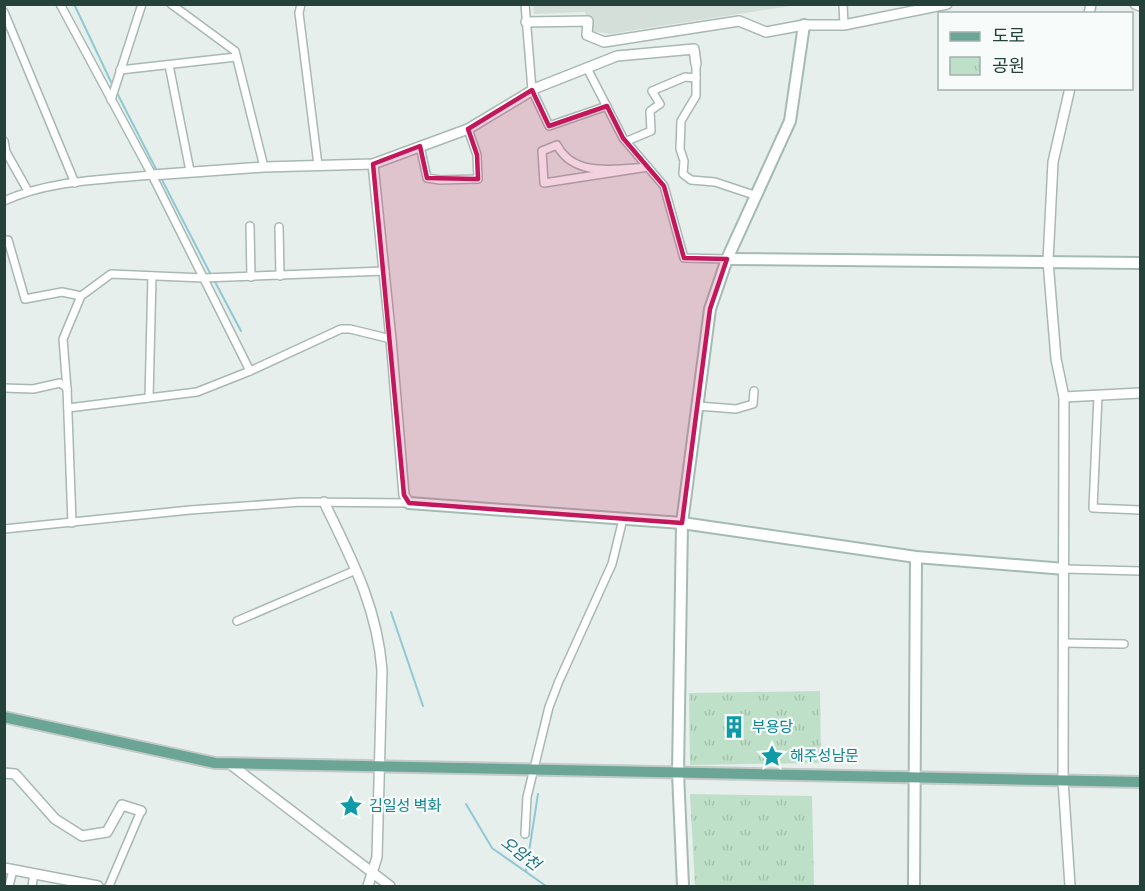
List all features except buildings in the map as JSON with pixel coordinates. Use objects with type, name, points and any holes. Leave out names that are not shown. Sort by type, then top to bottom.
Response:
[{"type":"main road","points":[[683,886],[678,773],[682,523],[710,309],[727,259],[790,121],[804,25]]},
{"type":"main road","points":[[727,259],[1140,263]]},
{"type":"main road","points":[[410,503],[682,523],[916,557],[1065,569]]},
{"type":"main road","points":[[914,886],[916,557]]},
{"type":"main road","points":[[4,717],[215,763],[230,764],[1140,782]]},
{"type":"street","points":[[60,4],[111,100],[157,174],[203,278],[250,371]]},
{"type":"street","points":[[111,100],[142,4]]},
{"type":"street","points":[[171,4],[235,51],[264,167]]},
{"type":"street","points":[[300,4],[299,13],[318,165]]},
{"type":"street","points":[[525,4],[532,90],[549,126],[607,106]]},
{"type":"street","points":[[843,4],[844,26]]},
{"type":"street","points":[[526,22],[588,21],[587,35],[604,42],[739,21],[766,32],[804,25],[844,26],[947,4]]},
{"type":"street","points":[[1135,4],[1140,6]]},
{"type":"street","points":[[4,12],[75,183]]},
{"type":"street","points":[[4,201],[28,191],[157,174],[264,167],[373,164],[468,129],[532,90],[617,56],[694,49],[696,96],[681,122],[680,149],[684,161],[683,174],[691,180],[715,182],[757,196]]},
{"type":"street","points":[[120,70],[236,57]]},
{"type":"street","points":[[169,65],[190,171]]},
{"type":"street","points":[[587,68],[627,141],[664,186],[684,258],[727,259]]},
{"type":"street","points":[[627,141],[651,132],[650,111],[660,104],[652,91],[685,77],[696,78]]},
{"type":"street","points":[[1070,90],[1053,162],[1048,261],[1056,359],[1064,397],[1064,780],[1070,886]]},
{"type":"street","points":[[420,147],[427,178],[440,180],[478,178],[477,155],[468,129]]},
{"type":"street","points":[[4,141],[6,152],[28,191]]},
{"type":"street","points":[[557,145],[572,162],[595,170],[648,167],[544,183],[542,151],[557,145]]},
{"type":"street","points":[[373,164],[385,271],[404,495],[410,503]]},
{"type":"street","points":[[250,226],[251,277]]},
{"type":"street","points":[[279,227],[280,276]]},
{"type":"street","points":[[4,240],[8,240],[25,299],[62,292],[81,296]]},
{"type":"street","points":[[72,523],[63,339],[81,296],[111,274],[203,278],[385,271]]},
{"type":"street","points":[[149,398],[152,276]]},
{"type":"street","points":[[68,408],[196,392],[250,371],[341,329],[391,339]]},
{"type":"street","points":[[4,388],[33,389],[60,383],[67,388]]},
{"type":"street","points":[[698,406],[736,409],[753,404],[754,391]]},
{"type":"street","points":[[1064,397],[1140,393]]},
{"type":"street","points":[[1098,395],[1093,508],[1140,510]]},
{"type":"street","points":[[4,529],[238,506],[324,502],[410,503]]},
{"type":"street","points":[[324,502],[371,608],[380,646],[382,670],[377,857],[368,886]]},
{"type":"street","points":[[525,834],[528,797],[552,699],[612,564],[623,519]]},
{"type":"street","points":[[1065,569],[1140,571]]},
{"type":"street","points":[[237,621],[356,570]]},
{"type":"street","points":[[1064,643],[1124,644]]},
{"type":"street","points":[[230,764],[390,886]]},
{"type":"street","points":[[4,773],[15,774],[55,819],[82,836],[107,832],[122,805],[141,811],[109,886]]},
{"type":"street","points":[[9,886],[9,869],[63,883],[98,886]]},
{"type":"street","points":[[32,886],[34,874]]},
{"type":"highlighted area","points":[[532,90],[549,126],[607,106],[623,138],[664,186],[684,258],[727,259],[710,309],[682,523],[409,503],[404,495],[373,164],[420,146],[427,178],[478,179],[477,155],[468,129]]},
{"type":"shaded area","points":[[533,5],[797,5],[610,34],[591,31],[585,12],[534,14]]},
{"type":"green space","points":[[820,691],[821,763],[690,765],[689,693]]},
{"type":"green space","points":[[690,794],[812,796],[814,886],[695,886]]},
{"type":"waterway","points":[[74,4],[113,86]]},
{"type":"waterway","points":[[116,91],[157,171]]},
{"type":"waterway","points":[[160,176],[211,275]]},
{"type":"waterway","points":[[214,280],[241,331]]},
{"type":"waterway","points":[[391,612],[423,706]]},
{"type":"waterway","points":[[526,871],[538,794]]},
{"type":"waterway","name":"오암천","points":[[466,804],[492,848],[546,886]]},
{"type":"place","name":"부용당","points":[[734,727]]},
{"type":"place","name":"해주성남문","points":[[772,756]]},
{"type":"place","name":"김일성 벽화","points":[[351,806]]}]
